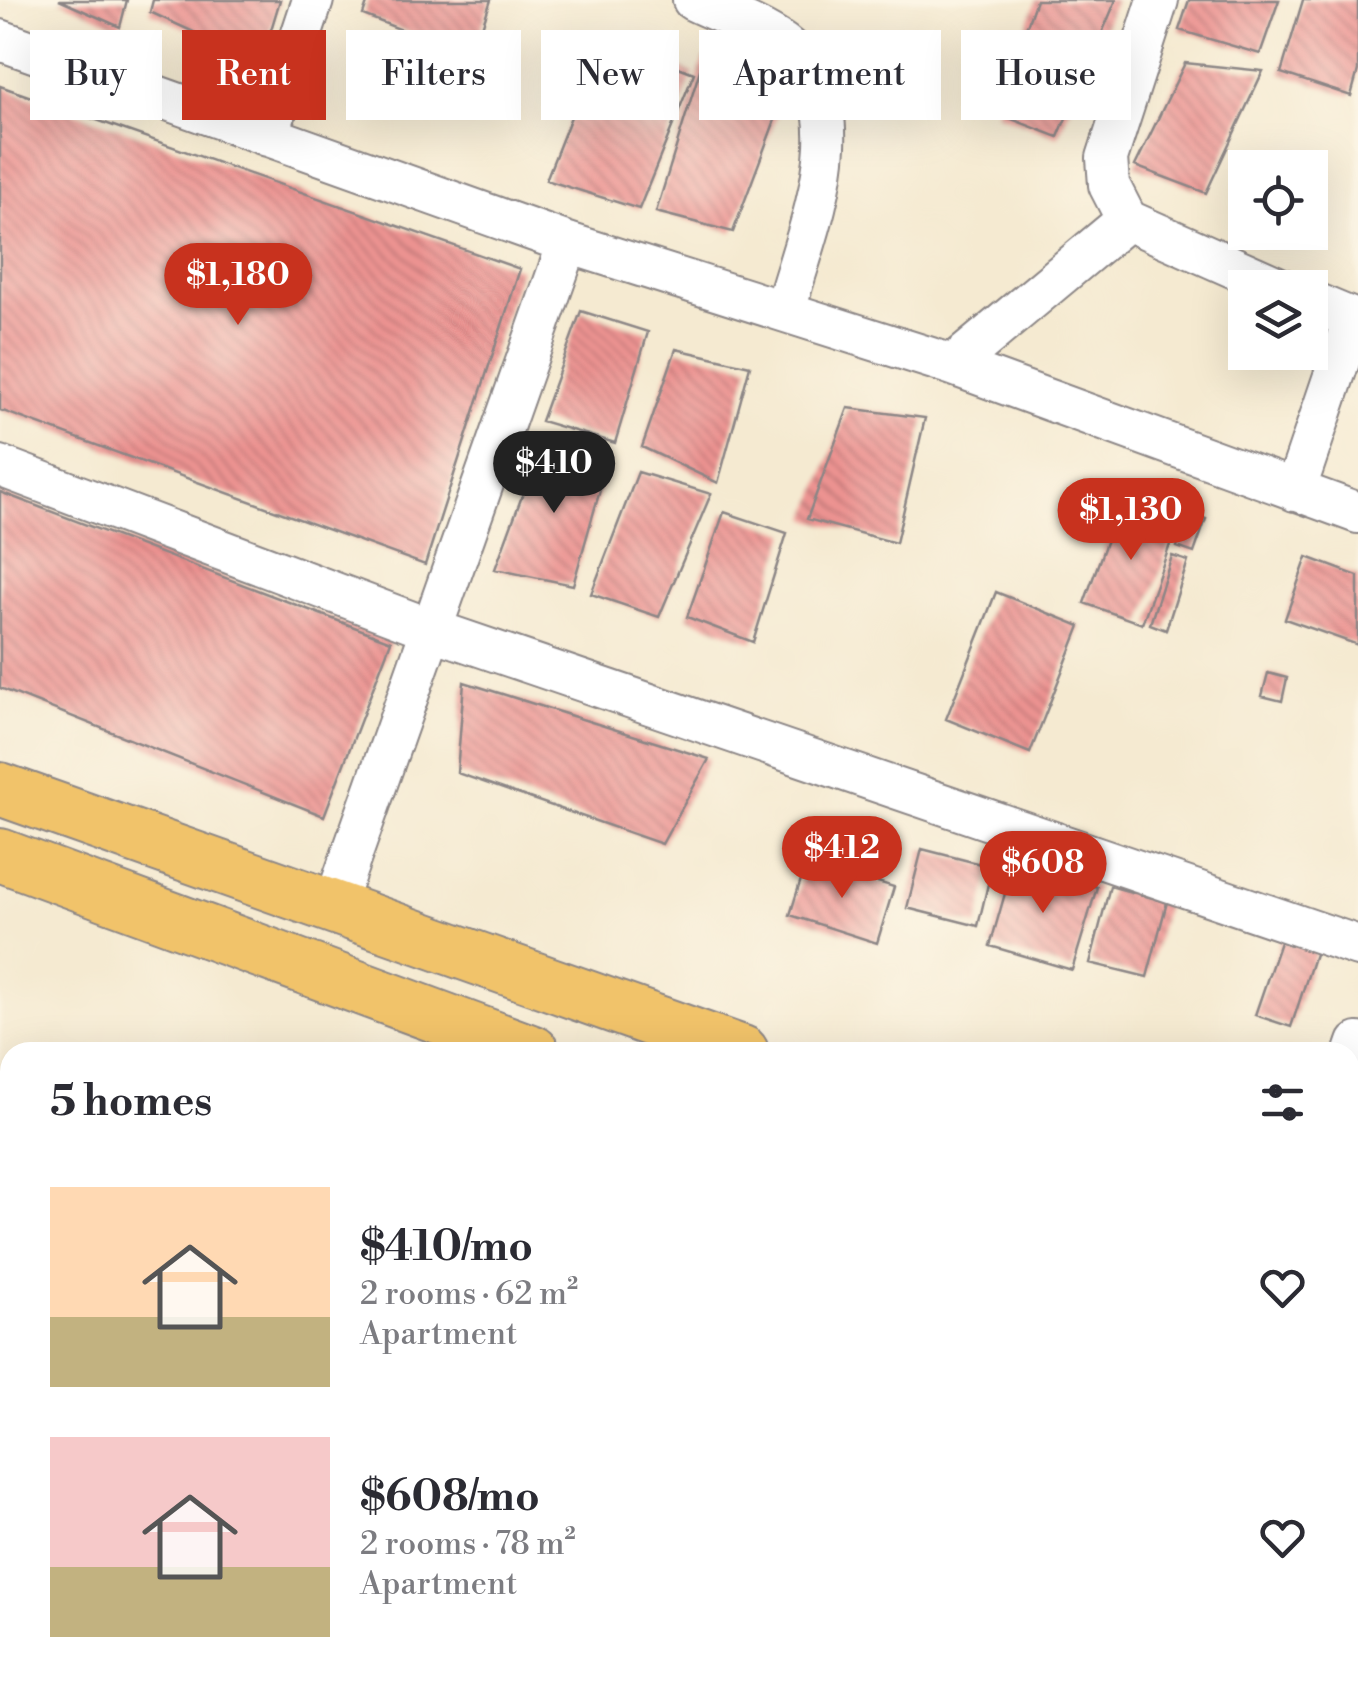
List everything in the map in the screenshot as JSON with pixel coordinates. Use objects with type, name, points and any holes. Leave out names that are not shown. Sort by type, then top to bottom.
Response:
[{"type":"main road","points":[[0,789],[714,1042]]},
{"type":"main road","points":[[0,855],[505,1042]]},
{"type":"street","points":[[268,136],[314,0]]},
{"type":"street","points":[[693,0],[782,44],[804,68],[824,112],[829,142],[785,310]]},
{"type":"street","points":[[1158,0],[1108,158],[1109,185],[1127,220],[1240,270]]},
{"type":"street","points":[[0,40],[568,243],[953,364],[1358,514]]},
{"type":"street","points":[[953,364],[1127,220]]},
{"type":"street","points":[[333,908],[568,243]]},
{"type":"street","points":[[1295,491],[1356,321],[1328,309]]},
{"type":"street","points":[[0,466],[432,630],[1358,946]]},
{"type":"building","points":[[59,0],[127,0],[120,27]]},
{"type":"building","points":[[153,0],[280,0],[271,30],[189,30],[150,12]]},
{"type":"building","points":[[368,0],[491,0],[481,30],[402,30],[363,15]]},
{"type":"building","points":[[1036,0],[1116,0],[1103,30],[1025,30]]},
{"type":"building","points":[[1189,0],[1279,0],[1260,54],[1179,30]]},
{"type":"building","points":[[1303,0],[1358,0],[1358,70],[1351,96],[1281,73]]},
{"type":"building","points":[[1185,63],[1263,71],[1206,193],[1135,166]]},
{"type":"building","points":[[679,67],[694,73],[679,110]]},
{"type":"building","points":[[699,73],[699,120],[775,120],[733,232],[656,212]]},
{"type":"building","points":[[0,86],[30,97],[30,120],[97,120],[520,269],[425,565],[0,410]]},
{"type":"building","points":[[570,120],[675,120],[639,209],[546,180]]},
{"type":"building","points":[[1014,120],[1065,120],[1058,137]]},
{"type":"building","points":[[581,311],[648,332],[615,443],[541,421]]},
{"type":"building","points":[[676,349],[750,366],[718,483],[642,447]]},
{"type":"building","points":[[848,408],[925,418],[896,543],[807,519]]},
{"type":"building","points":[[542,442],[608,462],[573,585],[495,569]]},
{"type":"building","points":[[638,472],[711,494],[659,617],[591,594]]},
{"type":"building","points":[[0,492],[391,641],[324,816],[0,688]]},
{"type":"building","points":[[1121,501],[1178,522],[1142,624],[1084,603]]},
{"type":"building","points":[[724,512],[787,533],[753,642],[687,617]]},
{"type":"building","points":[[1188,512],[1206,519],[1194,553],[1177,547]]},
{"type":"building","points":[[1172,556],[1188,561],[1166,630],[1150,624]]},
{"type":"building","points":[[1307,557],[1358,576],[1358,645],[1285,619]]},
{"type":"building","points":[[996,592],[1080,626],[1030,753],[946,719]]},
{"type":"building","points":[[1268,673],[1287,678],[1282,701],[1262,696]]},
{"type":"building","points":[[464,682],[709,759],[662,844],[457,773]]},
{"type":"building","points":[[922,849],[992,867],[978,926],[907,908]]},
{"type":"building","points":[[807,860],[894,887],[877,943],[790,915]]},
{"type":"building","points":[[1014,862],[1097,887],[1072,970],[990,946]]},
{"type":"building","points":[[1110,886],[1167,902],[1147,977],[1090,963]]},
{"type":"building","points":[[1281,939],[1316,951],[1291,1027],[1255,1015]]}]
